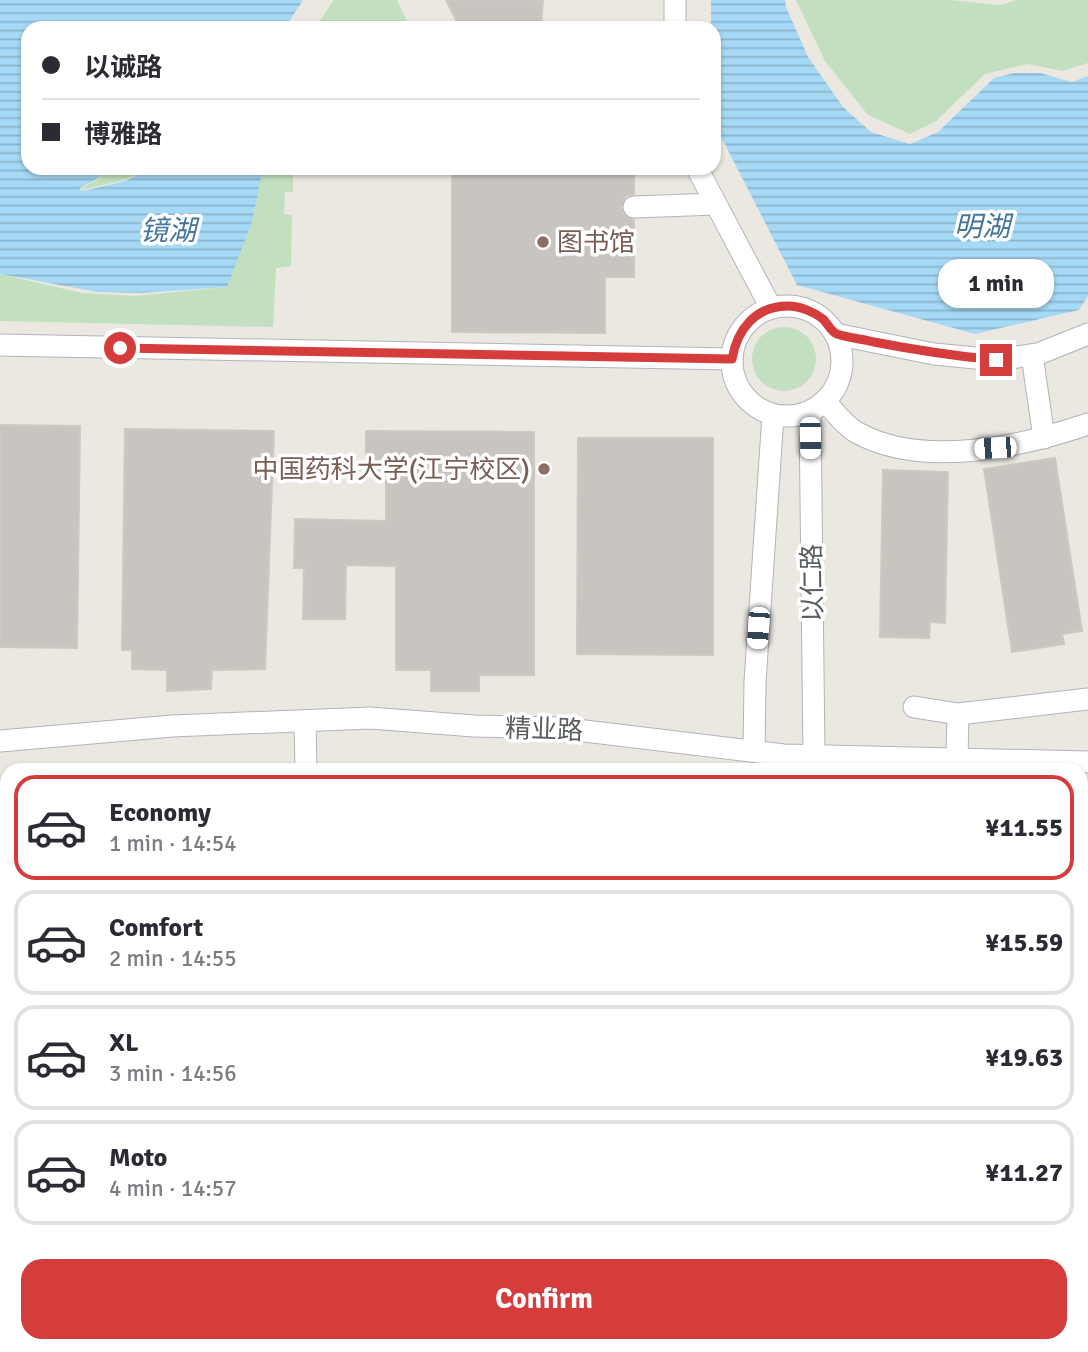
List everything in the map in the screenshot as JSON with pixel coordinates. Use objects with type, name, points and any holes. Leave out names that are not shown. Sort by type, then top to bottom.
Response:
[{"type":"street","points":[[675,0],[675,21]]},
{"type":"street","points":[[702,175],[771,308]]},
{"type":"street","points":[[634,207],[716,204]]},
{"type":"street","points":[[789,306],[807,310],[823,319],[835,334],[841,351],[841,369],[836,387],[818,407],[792,416],[772,415],[756,407],[742,394],[734,377],[732,359],[735,342],[743,327],[756,315],[771,308],[789,306]]},
{"type":"street","points":[[835,334],[946,355],[996,360],[1032,355],[1088,334]]},
{"type":"street","points":[[0,345],[732,359]]},
{"type":"street","points":[[1032,355],[1044,438]]},
{"type":"street","points":[[818,407],[854,431],[889,446],[934,451],[995,448],[1044,438],[1088,424]]},
{"type":"street","name":"以仁路","points":[[814,754],[818,407]]},
{"type":"street","name":"以仁路","points":[[754,751],[755,682],[772,415]]},
{"type":"street","points":[[914,707],[958,714],[1088,699]]},
{"type":"street","points":[[957,758],[958,714]]},
{"type":"street","name":"精业路","points":[[0,741],[172,726],[370,718],[474,726],[560,728],[754,751],[783,762],[814,754],[1088,762]]},
{"type":"street","points":[[305,721],[306,763]]},
{"type":"green space","points":[[334,0],[397,0],[407,21],[320,21]]},
{"type":"green space","points":[[796,0],[950,0],[1000,5],[1016,0],[1088,0],[1088,63],[1062,71],[1028,64],[985,74],[936,121],[910,134],[868,115],[825,61]]},
{"type":"green space","points":[[104,175],[135,175],[124,180],[81,189]]},
{"type":"green space","points":[[262,175],[293,175],[293,192],[285,192],[284,214],[292,215],[291,266],[276,268],[273,327],[0,321],[0,274],[82,293],[135,296],[226,287],[252,222]]},
{"type":"green space","points":[[784,327],[802,333],[810,341],[816,359],[810,377],[802,385],[784,391],[766,385],[758,377],[752,359],[758,341],[766,333]]},
{"type":"water","name":"镜湖","points":[[0,0],[303,0],[290,21],[21,21],[21,175],[103,175],[79,189],[83,191],[125,181],[138,175],[262,175],[252,222],[227,287],[141,293],[98,292],[0,274]]},
{"type":"water","name":"明湖","points":[[711,0],[785,0],[808,57],[843,107],[871,132],[910,144],[938,132],[994,78],[1014,73],[1040,73],[1072,82],[1088,76],[1088,296],[1079,310],[975,334],[797,285],[721,137],[721,21],[711,21]]},
{"type":"building","points":[[446,0],[543,0],[542,21],[456,21]]},
{"type":"building","name":"图书馆","points":[[452,175],[634,175],[634,194],[626,196],[621,207],[623,214],[634,220],[634,277],[605,277],[605,333],[452,332]]},
{"type":"building","points":[[0,425],[80,426],[77,648],[0,647]]},
{"type":"building","points":[[125,429],[274,431],[265,669],[212,670],[211,689],[167,691],[167,670],[132,669],[132,650],[122,650]]},
{"type":"building","points":[[366,431],[534,432],[534,675],[479,675],[479,691],[431,691],[431,670],[396,670],[396,566],[346,565],[345,619],[303,619],[304,568],[294,568],[295,519],[386,521],[386,470],[366,470]]},
{"type":"building","points":[[578,438],[713,438],[713,655],[577,654]]},
{"type":"building","points":[[1055,458],[1082,631],[1062,634],[1064,644],[1012,652],[984,469]]},
{"type":"building","points":[[883,470],[948,472],[945,623],[930,622],[929,638],[880,637]]},
{"type":"place","name":"图书馆","points":[[543,242]]},
{"type":"place","name":"中国药科大学(江宁校区)","points":[[544,469]]},
{"type":"route","points":[[120,348],[732,359],[735,342],[743,327],[756,315],[771,308],[789,306],[807,310],[823,319],[835,334],[934,354],[996,360]]}]
